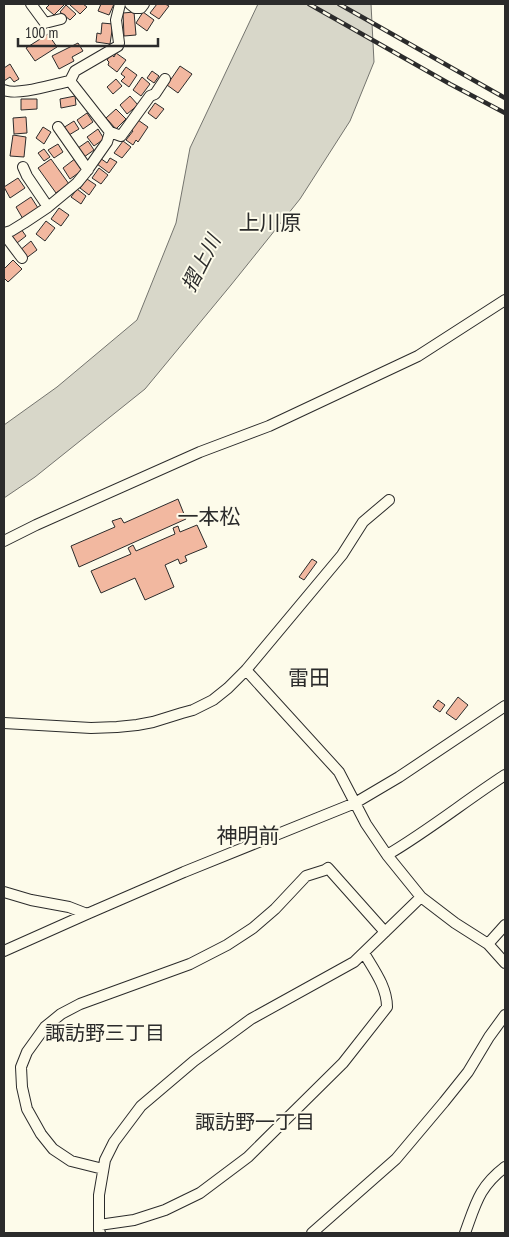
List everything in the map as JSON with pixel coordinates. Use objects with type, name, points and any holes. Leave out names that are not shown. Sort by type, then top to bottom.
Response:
[{"type":"street","points":[[31,4],[45,23],[61,19]]},
{"type":"street","points":[[70,81],[75,71],[118,46],[116,20],[120,4]]},
{"type":"street","points":[[130,4],[135,8],[141,8],[144,4]]},
{"type":"street","points":[[70,81],[110,132],[121,136],[165,79]]},
{"type":"street","points":[[4,90],[7,92],[21,92],[70,81]]},
{"type":"street","points":[[58,127],[88,170]]},
{"type":"street","points":[[22,258],[4,234],[48,207],[77,183],[107,142],[110,132]]},
{"type":"street","points":[[23,167],[48,207]]},
{"type":"street","points":[[4,541],[200,452],[269,426],[418,356],[505,300]]},
{"type":"street","points":[[4,723],[100,728],[137,726],[193,710],[213,700],[246,670],[342,555],[363,522],[389,500]]},
{"type":"street","points":[[246,670],[339,772],[366,824],[386,855],[421,897],[488,944],[505,963]]},
{"type":"street","points":[[4,952],[184,872],[356,803],[399,777],[505,706]]},
{"type":"street","points":[[386,855],[413,840],[478,792],[505,775]]},
{"type":"street","points":[[103,1169],[71,1162],[53,1149],[41,1134],[27,1109],[22,1087],[22,1067],[27,1052],[45,1027],[61,1014],[80,1004],[190,964],[227,945],[253,928],[275,909],[306,876],[328,868],[385,932]]},
{"type":"street","points":[[4,892],[31,900],[69,907],[87,914]]},
{"type":"street","points":[[364,953],[380,980],[387,998],[387,1007],[343,1063],[248,1157],[200,1193],[165,1210],[99,1229],[99,1195],[105,1160],[114,1142],[141,1106],[194,1061],[251,1019],[354,962],[421,897]]},
{"type":"street","points":[[488,944],[505,925]]},
{"type":"street","points":[[312,1233],[396,1159],[468,1072],[505,1015]]},
{"type":"street","points":[[465,1233],[481,1190],[505,1166]]},
{"type":"water","name":"摺上川","points":[[258,4],[371,4],[374,62],[350,121],[300,199],[145,389],[35,477],[4,498],[4,425],[57,387],[137,320],[176,223],[190,148]]},
{"type":"building","points":[[50,4],[65,4],[54,15],[46,8]]},
{"type":"building","points":[[71,4],[83,4],[87,7],[80,14]]},
{"type":"building","points":[[101,4],[114,4],[109,15],[98,11]]},
{"type":"building","points":[[157,4],[169,6],[159,19],[150,13]]},
{"type":"building","points":[[66,5],[76,14],[70,20],[60,12]]},
{"type":"building","points":[[134,12],[136,35],[124,36],[123,13]]},
{"type":"building","points":[[143,12],[154,20],[147,31],[136,23]]},
{"type":"building","points":[[102,23],[113,24],[110,44],[96,42],[97,33],[101,34]]},
{"type":"building","points":[[48,34],[57,47],[35,61],[26,48]]},
{"type":"building","points":[[78,43],[83,51],[72,57],[74,61],[59,69],[52,56]]},
{"type":"building","points":[[116,53],[126,60],[117,72],[108,65],[109,62],[107,60],[111,54],[114,57]]},
{"type":"building","points":[[10,64],[19,79],[14,82],[10,77],[4,81],[4,68]]},
{"type":"building","points":[[180,66],[192,74],[178,93],[167,85]]},
{"type":"building","points":[[126,67],[137,75],[129,87],[121,81],[125,77],[121,74]]},
{"type":"building","points":[[152,71],[159,76],[154,83],[147,78]]},
{"type":"building","points":[[142,77],[150,84],[141,96],[133,90]]},
{"type":"building","points":[[116,79],[122,86],[113,94],[107,87]]},
{"type":"building","points":[[75,96],[76,105],[61,108],[60,99]]},
{"type":"building","points":[[130,96],[138,105],[127,114],[120,105]]},
{"type":"building","points":[[21,99],[37,99],[37,109],[21,110]]},
{"type":"building","points":[[155,103],[164,109],[156,119],[148,113]]},
{"type":"building","points":[[116,109],[126,119],[116,129],[106,118]]},
{"type":"building","points":[[87,113],[93,122],[83,129],[77,120]]},
{"type":"building","points":[[26,117],[27,133],[14,134],[13,118]]},
{"type":"building","points":[[138,120],[148,127],[138,142],[136,140],[133,145],[126,140]]},
{"type":"building","points":[[74,121],[79,129],[69,135],[63,128]]},
{"type":"building","points":[[43,127],[51,132],[44,144],[36,138]]},
{"type":"building","points":[[98,129],[104,139],[94,146],[87,137]]},
{"type":"building","points":[[13,135],[26,137],[24,157],[10,156]]},
{"type":"building","points":[[88,141],[94,150],[84,157],[78,148]]},
{"type":"building","points":[[123,141],[131,147],[122,158],[114,153]]},
{"type":"building","points":[[58,144],[63,152],[54,158],[48,150]]},
{"type":"building","points":[[44,149],[50,157],[44,161],[38,153]]},
{"type":"building","points":[[76,158],[84,169],[70,179],[63,168]]},
{"type":"building","points":[[100,158],[107,163],[110,158],[117,162],[109,173],[97,164]]},
{"type":"building","points":[[51,159],[69,184],[56,193],[38,168]]},
{"type":"building","points":[[99,168],[108,175],[101,184],[92,178]]},
{"type":"building","points":[[18,178],[25,188],[10,198],[4,187]]},
{"type":"building","points":[[87,179],[96,185],[89,195],[80,188]]},
{"type":"building","points":[[77,189],[86,196],[81,204],[71,197]]},
{"type":"building","points":[[31,197],[38,208],[23,219],[16,207]]},
{"type":"building","points":[[59,208],[69,215],[61,226],[51,219]]},
{"type":"building","points":[[46,221],[55,228],[45,241],[36,234]]},
{"type":"building","points":[[21,229],[26,236],[17,243],[12,236]]},
{"type":"building","points":[[31,241],[37,250],[25,259],[19,251]]},
{"type":"building","points":[[13,260],[22,269],[8,282],[4,278],[4,269]]},
{"type":"building","points":[[178,499],[186,519],[79,567],[71,546],[115,527],[112,521],[121,518],[124,523]]},
{"type":"building","points":[[197,525],[207,547],[185,556],[187,561],[180,564],[178,559],[165,565],[174,587],[145,600],[135,578],[101,593],[91,571],[131,554],[128,548],[133,545],[136,551],[175,534],[173,528],[178,526],[180,532]]},
{"type":"building","points":[[312,559],[317,562],[304,580],[299,577]]},
{"type":"building","points":[[458,697],[468,705],[456,720],[446,713]]},
{"type":"building","points":[[438,700],[445,705],[440,712],[433,707]]},
{"type":"railway","points":[[309,4],[505,113]]},
{"type":"railway","points":[[339,4],[505,98]]},
{"type":"district","name":"上川原","points":[[270,222]]},
{"type":"district","name":"一本松","points":[[209,516]]},
{"type":"district","name":"雷田","points":[[309,677]]},
{"type":"district","name":"神明前","points":[[248,835]]},
{"type":"district","name":"諏訪野三丁目","points":[[105,1033]]},
{"type":"district","name":"諏訪野一丁目","points":[[255,1122]]}]
